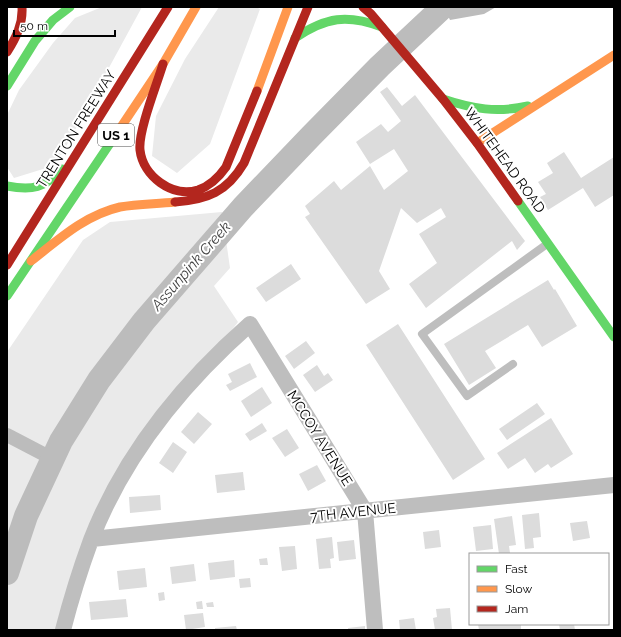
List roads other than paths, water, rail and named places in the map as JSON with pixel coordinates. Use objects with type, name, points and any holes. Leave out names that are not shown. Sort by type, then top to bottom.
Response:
[{"type":"main road","points":[[7,52],[16,39],[21,27],[22,7]]},
{"type":"main road","points":[[53,20],[57,7]]},
{"type":"main road","points":[[7,86],[35,41],[53,20],[70,7]]},
{"type":"main road","name":"TRENTON FREEWAY","points":[[7,265],[168,7]]},
{"type":"main road","name":"US 1","points":[[7,296],[163,64],[196,7]]},
{"type":"main road","points":[[163,64],[141,135],[140,148],[143,162],[149,173],[159,182],[170,188],[182,191],[196,190],[213,182],[226,167],[265,71],[288,7]]},
{"type":"main road","points":[[31,261],[63,235],[104,212],[125,206],[145,203],[196,201],[211,196],[224,188],[236,177],[244,163],[308,7]]},
{"type":"main road","name":"WHITEHEAD ROAD","points":[[363,7],[371,14],[443,99],[477,143],[614,337]]},
{"type":"main road","points":[[274,15],[280,29]]},
{"type":"main road","points":[[295,38],[308,28],[336,18],[353,18],[369,21],[384,29]]},
{"type":"main road","points":[[477,143],[614,55]]},
{"type":"main road","points":[[443,99],[468,107],[491,111],[516,110],[539,103]]},
{"type":"main road","points":[[7,186],[20,189],[32,189],[45,184],[55,178],[86,140]]},
{"type":"street","name":"MCCOY AVENUE","points":[[92,539],[103,512],[126,470],[169,406],[221,349],[250,324],[365,511],[375,630]]},
{"type":"street","name":"7TH AVENUE","points":[[92,539],[614,485]]},
{"type":"street","points":[[63,630],[75,584],[92,539]]},
{"type":"lane","points":[[513,364],[467,396],[422,334],[548,243]]},
{"type":"waterway","name":"Assunpink Creek","points":[[7,573],[26,516],[61,441],[99,380],[144,321],[243,207],[380,66],[443,7]]},
{"type":"waterway","points":[[7,435],[53,459]]}]
